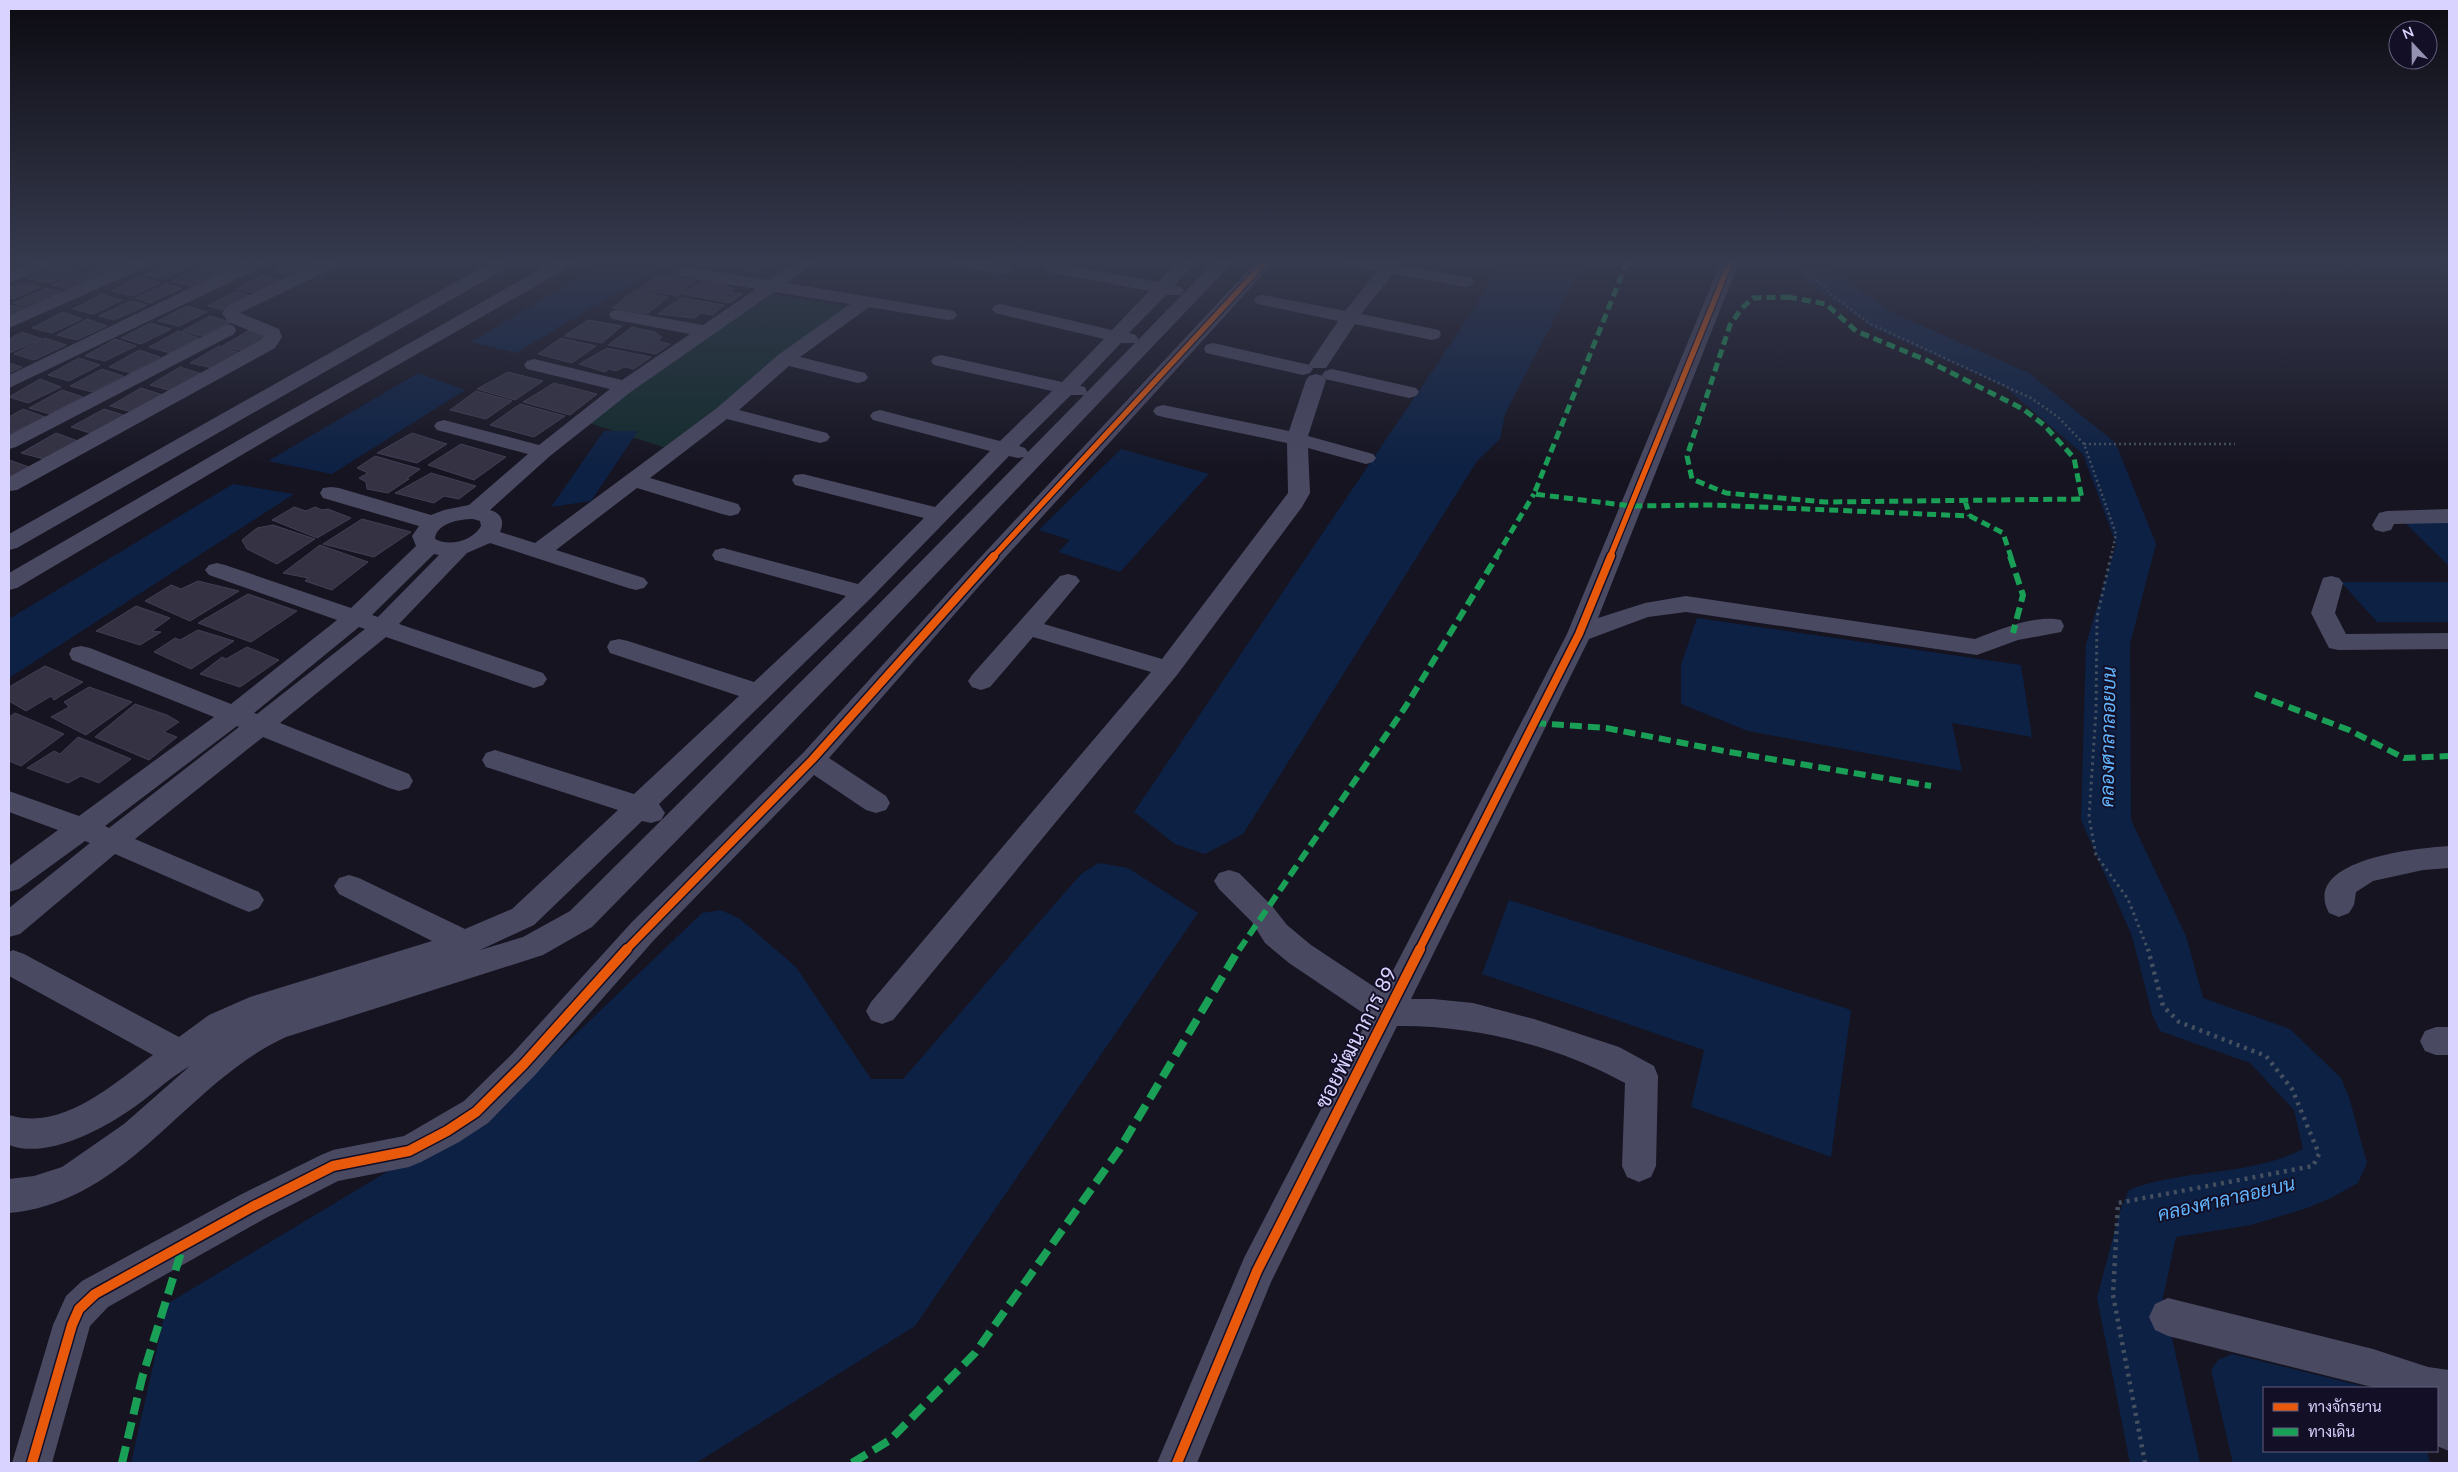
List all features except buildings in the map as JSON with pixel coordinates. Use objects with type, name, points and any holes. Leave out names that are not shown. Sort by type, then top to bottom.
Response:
[{"type":"street","points":[[9,382],[115,331]]},
{"type":"street","points":[[9,443],[226,331]]},
{"type":"street","points":[[9,485],[268,344],[273,337],[272,333],[266,331]]},
{"type":"street","points":[[9,544],[383,331]]},
{"type":"street","points":[[9,583],[277,426],[448,331]]},
{"type":"street","points":[[475,512],[543,452],[625,388],[705,331]]},
{"type":"street","points":[[538,552],[724,412],[784,359],[824,331]]},
{"type":"street","points":[[1092,331],[1147,343]]},
{"type":"street","points":[[9,1130],[14,1132],[51,1133],[78,1122],[116,1102],[220,1025],[261,1006],[465,943],[523,917],[863,592],[1066,388],[1119,331]]},
{"type":"street","points":[[9,1196],[34,1193],[73,1179],[136,1135],[222,1058],[251,1038],[278,1026],[532,946],[557,934],[581,919],[868,630],[1159,331]]},
{"type":"street","points":[[32,1463],[78,1309],[95,1294],[252,1207],[333,1166],[409,1151],[447,1131],[476,1112],[524,1064],[643,931],[812,760],[972,580],[1201,331]]},
{"type":"street","points":[[882,1011],[1168,669],[1300,493],[1297,440],[1317,372],[1342,331]]},
{"type":"street","points":[[1416,331],[1432,334]]},
{"type":"street","name":"ซอยพัฒนาการ 89","points":[[1176,1463],[1257,1271],[1579,634],[1702,331]]},
{"type":"street","points":[[1213,349],[1409,392]]},
{"type":"street","points":[[784,359],[858,377]]},
{"type":"street","points":[[941,361],[1096,394]]},
{"type":"street","points":[[534,365],[625,388]]},
{"type":"street","points":[[1162,411],[1297,440],[1366,458]]},
{"type":"street","points":[[724,412],[820,437]]},
{"type":"street","points":[[880,416],[1035,457]]},
{"type":"street","points":[[444,426],[543,452]]},
{"type":"street","points":[[635,480],[730,509]]},
{"type":"street","points":[[803,480],[940,515]]},
{"type":"street","points":[[9,881],[202,740],[356,618],[431,535],[453,514],[475,512],[490,517],[493,522],[487,535],[469,546],[458,549],[436,549],[431,535],[331,493]]},
{"type":"street","points":[[2383,525],[2388,518],[2396,516],[2449,516]]},
{"type":"street","points":[[487,535],[636,583]]},
{"type":"street","points":[[9,925],[112,841],[261,726],[382,627],[458,549]]},
{"type":"street","points":[[723,555],[863,592]]},
{"type":"street","points":[[217,570],[534,679]]},
{"type":"street","points":[[981,681],[1068,581]]},
{"type":"street","points":[[2331,583],[2323,613],[2338,642],[2449,641]]},
{"type":"street","points":[[1579,634],[1630,614],[1665,606],[1686,604],[1977,647],[2012,632],[2052,626]]},
{"type":"street","points":[[1028,627],[1168,669]]},
{"type":"street","points":[[619,648],[758,693]]},
{"type":"street","points":[[81,654],[399,781]]},
{"type":"street","points":[[495,760],[639,806],[673,826]]},
{"type":"street","points":[[812,760],[876,803]]},
{"type":"street","points":[[14,810],[82,828],[249,900]]},
{"type":"street","points":[[2339,905],[2342,886],[2365,871],[2423,859],[2449,858]]},
{"type":"street","points":[[1228,881],[1262,914],[1276,934],[1300,954],[1387,1014],[1432,1012],[1473,1017],[1534,1033],[1608,1057],[1642,1076],[1639,1166]]},
{"type":"street","points":[[349,886],[465,943]]},
{"type":"street","points":[[13,963],[182,1055]]},
{"type":"street","points":[[2168,1317],[2373,1368],[2423,1387]]},
{"type":"street","points":[[2438,1398],[2449,1431]]},
{"type":"path","points":[[1885,331],[2031,398],[2058,418],[2084,444],[2116,534],[2097,618],[2096,712],[2089,817],[2096,855],[2128,899],[2145,939],[2163,1006],[2179,1022],[2266,1056],[2278,1066],[2292,1084],[2319,1154],[2314,1166],[2215,1182],[2118,1203],[2112,1294],[2144,1463]]},
{"type":"path","points":[[2084,444],[2235,444]]},
{"type":"green space","points":[[708,331],[826,331],[669,449],[583,421]]},
{"type":"water","points":[[490,331],[554,331],[516,353],[471,342]]},
{"type":"water","points":[[1459,331],[1548,331],[1505,414],[1500,439],[1477,461],[1243,834],[1205,854],[1175,844],[1134,812]]},
{"type":"water","points":[[418,373],[465,390],[332,474],[268,461]]},
{"type":"water","points":[[604,431],[638,431],[591,501],[551,507]]},
{"type":"water","points":[[1121,449],[1209,474],[1120,572],[1058,552],[1070,540],[1039,530]]},
{"type":"water","points":[[233,484],[294,494],[9,678],[9,619]]},
{"type":"water","points":[[2403,521],[2449,521],[2449,566]]},
{"type":"water","points":[[2341,582],[2449,582],[2449,622],[2377,622]]},
{"type":"water","points":[[1697,618],[2021,665],[2032,737],[1952,723],[1962,771],[1748,731],[1681,704],[1681,665]]},
{"type":"water","points":[[1099,863],[1128,868],[1198,913],[915,1326],[696,1463],[131,1463],[167,1304],[508,1099],[702,913],[721,910],[740,919],[796,967],[871,1079],[903,1079],[1081,874]]},
{"type":"water","points":[[1509,900],[1851,1010],[1831,1157],[1691,1107],[1704,1050],[1482,974]]},
{"type":"water","points":[[2232,1354],[2366,1387],[2263,1387],[2263,1452],[2427,1452],[2430,1463],[2233,1463],[2211,1370],[2218,1360]]},
{"type":"waterway","name":"คลองศาลาลอยบน","points":[[1906,331],[2017,380],[2100,449],[2136,544],[2108,644],[2106,820],[2159,936],[2180,1014],[2270,1046],[2320,1097],[2337,1163],[2307,1179],[2251,1196],[2151,1211],[2130,1298],[2165,1463]]},
{"type":"marked path","points":[[1599,331],[1534,494],[1631,506],[1713,505],[1970,516],[2003,533],[2023,595],[2013,633]]},
{"type":"marked path","points":[[1728,331],[1687,456],[1692,479],[1726,493],[1825,502],[1965,501]]},
{"type":"marked path","points":[[1856,331],[1926,360],[2023,409],[2044,425],[2074,458],[2082,499],[1965,501]]},
{"type":"marked path","points":[[852,1463],[890,1440],[975,1353],[1119,1150],[1217,983],[1262,914],[1406,706],[1534,494]]},
{"type":"marked path","points":[[1965,501],[1970,516]]},
{"type":"marked path","points":[[2255,694],[2349,730],[2404,758],[2449,756]]},
{"type":"marked path","points":[[1534,723],[1606,728],[1724,751],[1931,786]]},
{"type":"marked path","points":[[122,1463],[142,1378],[183,1246]]},
{"type":"cycle path","points":[[32,1463],[72,1325],[79,1309],[95,1294],[252,1207],[333,1166],[409,1151],[447,1131],[476,1112],[524,1064],[643,931],[812,760],[972,580],[1202,331]]},
{"type":"cycle path","points":[[1177,1463],[1257,1271],[1579,634],[1702,331]]}]
